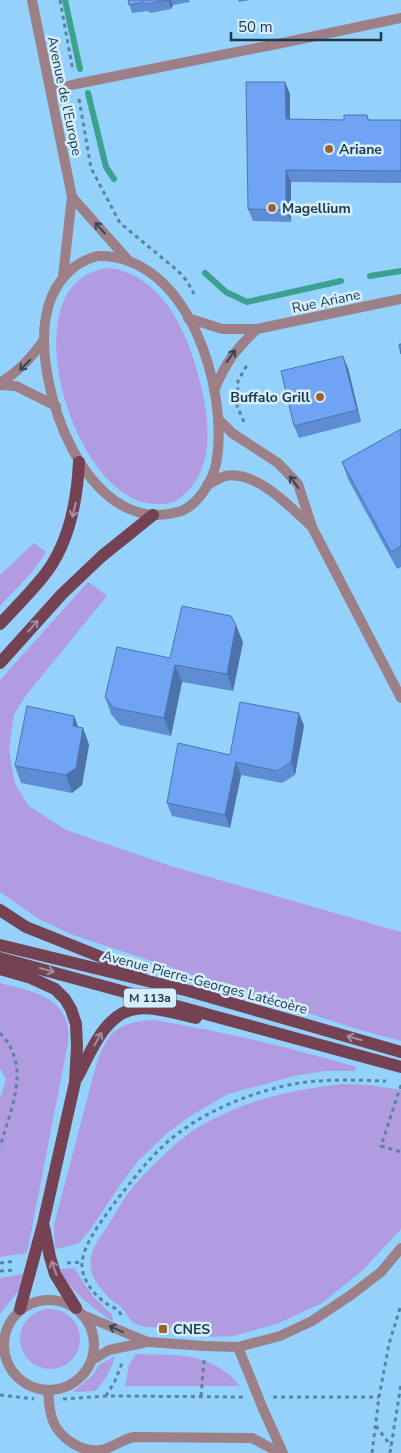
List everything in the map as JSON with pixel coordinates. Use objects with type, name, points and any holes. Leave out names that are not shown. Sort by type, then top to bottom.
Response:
[{"type":"main road","points":[[0,624],[43,577],[60,551],[72,517],[78,490],[79,462]]},
{"type":"main road","points":[[0,662],[102,556],[153,516]]},
{"type":"main road","points":[[0,910],[26,928],[49,938],[189,991]]},
{"type":"main road","name":"Avenue Pierre-Georges Latécoère","points":[[0,946],[189,991],[401,1052]]},
{"type":"main road","name":"M 113a","points":[[0,958],[401,1067]]},
{"type":"main road","points":[[0,969],[31,978],[55,989],[65,999],[76,1024],[75,1082],[44,1224],[20,1309]]},
{"type":"main road","points":[[75,1082],[104,1029],[124,1013],[135,1009],[152,1009],[299,1039]]},
{"type":"main road","points":[[44,1224],[50,1256],[56,1274],[81,1312]]},
{"type":"street","name":"Avenue de l'Europe","points":[[32,0],[72,197],[63,276],[53,295],[46,316],[44,340],[48,374],[56,406],[66,436],[79,462],[102,491],[120,505],[153,516],[168,515],[182,511],[197,500],[207,485],[214,471],[219,447],[219,420],[214,390],[204,352],[188,318],[175,296],[161,282],[147,270],[128,260],[96,256],[80,262],[63,276]]},
{"type":"street","points":[[51,90],[401,18]]},
{"type":"street","name":"Avenue de l'Europe","points":[[72,197],[128,260]]},
{"type":"street","name":"Rue Ariane","points":[[188,318],[222,329],[257,329],[401,299]]},
{"type":"street","points":[[214,390],[226,364],[237,349],[257,329]]},
{"type":"street","points":[[0,384],[23,366],[44,340]]},
{"type":"street","points":[[0,384],[16,386],[56,406]]},
{"type":"street","name":"Avenue de l'Europe","points":[[219,420],[232,433],[278,463],[298,484],[312,527],[401,698]]},
{"type":"street","name":"Avenue de l'Europe","points":[[207,485],[224,476],[239,475],[277,495],[312,527]]},
{"type":"street","points":[[92,1360],[109,1350],[148,1342],[238,1347],[280,1336],[312,1321],[351,1295],[380,1272],[401,1248]]},
{"type":"street","points":[[81,1312],[92,1330],[95,1345],[92,1360],[85,1372],[75,1382],[62,1388],[48,1390],[33,1388],[20,1380],[10,1369],[2,1355],[3,1342],[11,1319],[20,1309],[33,1302],[48,1299],[63,1301],[81,1312],[148,1342]]},
{"type":"street","points":[[238,1347],[282,1453]]},
{"type":"street","points":[[48,1390],[52,1419],[57,1429],[65,1438],[84,1449],[102,1450],[134,1437],[252,1438],[282,1453]]},
{"type":"path","points":[[60,0],[91,168],[120,223]]},
{"type":"path","points":[[0,1033],[14,1050],[18,1073],[16,1092],[0,1147]]},
{"type":"path","points":[[82,1262],[89,1242],[112,1207],[138,1173],[164,1146],[205,1116],[248,1097],[299,1084],[338,1080],[401,1084],[400,1092],[381,1146],[401,1152]]},
{"type":"path","points":[[0,1263],[22,1260]]},
{"type":"path","points":[[372,1453],[379,1397],[389,1344],[401,1305]]},
{"type":"path","points":[[390,1453],[401,1384]]},
{"type":"path","points":[[375,1425],[391,1446]]},
{"type":"shaded area","points":[[110,268],[129,273],[146,283],[160,296],[182,330],[190,348],[201,386],[208,431],[204,461],[199,475],[191,487],[180,498],[171,503],[155,504],[125,493],[98,467],[76,430],[62,388],[56,345],[61,308],[79,280]]},
{"type":"shaded area","points":[[34,543],[46,552],[32,572],[0,606],[0,575]]},
{"type":"shaded area","points":[[88,582],[107,596],[27,694],[14,714],[9,750],[15,784],[29,806],[66,830],[171,866],[401,932],[401,1041],[353,1028],[73,935],[39,919],[0,892],[0,680]]},
{"type":"shaded area","points":[[0,983],[38,994],[55,1004],[61,1011],[68,1026],[68,1043],[27,1253],[0,1257],[0,1099],[6,1079],[0,1069]]},
{"type":"shaded area","points":[[155,1020],[256,1040],[356,1067],[355,1071],[325,1071],[294,1076],[228,1094],[187,1118],[166,1134],[138,1161],[90,1230],[78,1244],[55,1249],[54,1225],[99,1056],[115,1031],[131,1023]]},
{"type":"shaded area","points":[[343,1084],[369,1085],[401,1090],[401,1229],[364,1269],[322,1303],[277,1324],[233,1336],[210,1337],[209,1330],[145,1327],[134,1323],[97,1284],[90,1264],[92,1253],[98,1241],[136,1183],[183,1138],[219,1116],[236,1108],[270,1097],[306,1089]]},
{"type":"shaded area","points":[[75,1268],[91,1293],[112,1314],[113,1322],[75,1291],[60,1269]]},
{"type":"shaded area","points":[[23,1274],[19,1290],[0,1314],[0,1278]]},
{"type":"shaded area","points":[[50,1309],[67,1314],[75,1322],[80,1339],[75,1356],[67,1364],[50,1369],[33,1364],[25,1356],[20,1339],[25,1322],[33,1314]]},
{"type":"shaded area","points":[[136,1354],[192,1357],[205,1361],[217,1366],[240,1386],[125,1386],[129,1365]]},
{"type":"shaded area","points":[[115,1356],[108,1375],[95,1391],[73,1392],[93,1375],[99,1365]]},
{"type":"building","points":[[128,0],[168,0],[129,5]]},
{"type":"building","name":"Ariane","points":[[246,82],[285,82],[286,119],[344,120],[344,115],[367,115],[368,120],[401,120],[401,171],[286,170],[286,210],[248,209]]},
{"type":"building","points":[[343,356],[357,410],[294,426],[281,371]]},
{"type":"building","points":[[401,429],[401,546],[391,552],[342,462]]},
{"type":"building","points":[[182,606],[231,616],[236,625],[227,674],[175,665],[164,718],[114,708],[105,697],[117,647],[170,658]]},
{"type":"building","points":[[240,702],[299,713],[291,762],[277,771],[236,762],[225,815],[167,803],[178,743],[230,755]]},
{"type":"building","points":[[27,706],[74,716],[73,726],[83,728],[76,768],[66,775],[15,766]]},
{"type":"waterway","points":[[65,0],[80,69]]},
{"type":"waterway","points":[[88,93],[106,167],[114,179]]},
{"type":"waterway","points":[[370,276],[401,271]]},
{"type":"waterway","points":[[205,273],[226,292],[247,302],[341,281]]},
{"type":"place","name":"Ariane","points":[[329,149]]},
{"type":"place","name":"Magellium","points":[[272,208]]},
{"type":"place","name":"Buffalo Grill","points":[[320,397]]},
{"type":"place","name":"CNES","points":[[163,1329]]}]
